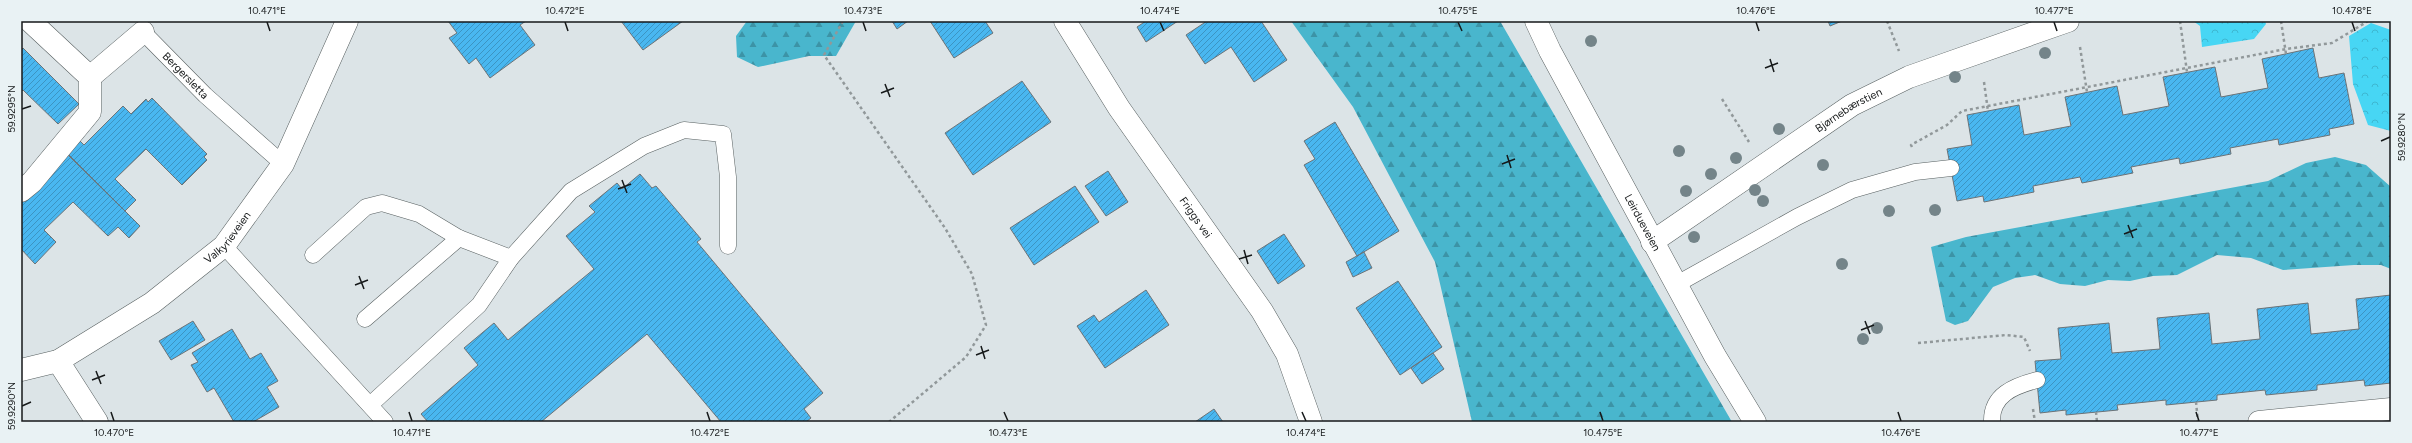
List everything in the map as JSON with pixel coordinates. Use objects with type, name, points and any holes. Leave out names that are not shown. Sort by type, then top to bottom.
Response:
[{"type":"street","points":[[21,191],[32,182],[90,112],[90,77],[30,21]]},
{"type":"street","name":"Valkyrieveien","points":[[21,370],[58,361],[152,303],[224,246],[283,164],[347,21]]},
{"type":"street","name":"Friggs vei","points":[[1065,21],[1118,108],[1262,312],[1287,354],[1311,422]]},
{"type":"street","name":"Leirdueveien","points":[[1536,21],[1550,52],[1652,242],[1677,284],[1715,356],[1754,422]]},
{"type":"street","name":"Bjørnebærstien","points":[[1652,242],[1852,105],[1873,93],[1909,77],[2068,21]]},
{"type":"street","name":"Bergersletta","points":[[90,77],[144,32]]},
{"type":"street","points":[[58,361],[97,422]]},
{"type":"street","points":[[2259,422],[2391,409]]},
{"type":"lane","name":"Bergersletta","points":[[144,32],[205,95],[283,164]]},
{"type":"lane","points":[[370,405],[479,305],[512,258],[571,191],[644,146],[684,130],[723,134],[728,177],[728,246]]},
{"type":"lane","points":[[1677,284],[1797,217],[1852,190],[1915,172],[1951,168]]},
{"type":"lane","points":[[313,255],[366,208],[382,203],[419,214],[459,238],[512,258]]},
{"type":"lane","points":[[365,319],[459,238]]},
{"type":"lane","points":[[224,246],[385,422]]},
{"type":"lane","points":[[1992,422],[1996,400],[2008,390],[2037,380]]},
{"type":"path","points":[[843,21],[824,55],[945,228],[972,274],[986,325],[966,357],[889,422]]},
{"type":"path","points":[[2180,21],[2187,70]]},
{"type":"path","points":[[2281,21],[2286,54]]},
{"type":"path","points":[[1912,145],[1947,125],[1962,111],[2086,87],[2187,70],[2286,49],[2332,43],[2368,21]]},
{"type":"path","points":[[2079,43],[2087,92]]},
{"type":"path","points":[[1722,99],[1764,166]]},
{"type":"path","points":[[1918,343],[2006,335],[2024,337],[2030,351]]},
{"type":"path","points":[[2196,402],[2198,422]]},
{"type":"path","points":[[2033,409],[2035,422]]},
{"type":"path","points":[[2096,412],[2097,422]]},
{"type":"green space","points":[[747,21],[856,21],[836,56],[809,56],[758,67],[737,57],[736,36]]},
{"type":"green space","points":[[1291,21],[1500,21],[1732,422],[1472,422],[1435,262],[1353,107]]},
{"type":"green space","points":[[2193,21],[2265,21],[2266,24],[2254,39],[2202,47],[2200,26]]},
{"type":"green space","points":[[2371,23],[2391,30],[2391,131],[2368,125],[2353,84],[2349,36]]},
{"type":"green space","points":[[2335,157],[2366,165],[2391,187],[2391,269],[2381,265],[2354,265],[2283,270],[2251,258],[2217,255],[2177,275],[2153,276],[2130,281],[2108,280],[2085,286],[2060,284],[2035,275],[2015,278],[1993,287],[1968,321],[1955,325],[1946,321],[1931,247],[1966,237],[2268,181],[2306,163]]},
{"type":"building","points":[[448,21],[526,21],[520,25],[535,45],[490,78],[476,58],[469,64],[449,38],[457,33]]},
{"type":"building","points":[[621,21],[683,21],[643,50]]},
{"type":"building","points":[[892,21],[908,21],[897,29]]},
{"type":"building","points":[[930,21],[985,21],[993,33],[954,58]]},
{"type":"building","points":[[1146,21],[1178,21],[1146,42],[1137,27]]},
{"type":"building","points":[[1207,21],[1261,21],[1287,60],[1254,82],[1231,47],[1205,64],[1186,35]]},
{"type":"building","points":[[1828,21],[1842,21],[1830,26]]},
{"type":"building","points":[[23,48],[79,104],[58,124],[23,90],[21,92],[21,50]]},
{"type":"building","points":[[2313,48],[2319,78],[2344,73],[2354,124],[2329,129],[2330,135],[2279,145],[2278,139],[2230,148],[2231,154],[2180,164],[2179,158],[2131,167],[2133,173],[2082,183],[2080,177],[2033,186],[2034,192],[1984,202],[1983,196],[1957,201],[1947,149],[1972,145],[1967,115],[2019,105],[2024,135],[2071,126],[2065,97],[2117,86],[2123,115],[2169,106],[2163,77],[2215,67],[2221,97],[2268,88],[2262,59]]},
{"type":"building","points":[[1022,81],[1051,122],[973,175],[945,133]]},
{"type":"building","points":[[152,98],[207,154],[204,157],[207,160],[182,185],[146,149],[115,179],[136,200],[125,211],[67,154],[80,141],[84,145],[123,106],[131,114],[146,99],[148,102]]},
{"type":"building","points":[[1335,122],[1399,231],[1357,256],[1304,165],[1315,159],[1304,141]]},
{"type":"building","points":[[69,155],[140,226],[129,238],[118,227],[108,236],[73,202],[44,230],[56,242],[35,264],[21,249],[21,203]]},
{"type":"building","points":[[1108,171],[1128,202],[1106,216],[1085,186]]},
{"type":"building","points":[[640,174],[652,188],[656,186],[701,239],[697,242],[823,393],[804,409],[811,418],[806,422],[721,422],[647,334],[541,422],[428,422],[421,414],[478,365],[464,348],[494,323],[508,340],[594,269],[566,236],[595,212],[589,206],[617,183],[622,189]]},
{"type":"building","points":[[1075,186],[1099,222],[1034,265],[1010,228]]},
{"type":"building","points":[[1284,234],[1305,266],[1278,284],[1257,251]]},
{"type":"building","points":[[1364,252],[1372,268],[1353,277],[1346,262]]},
{"type":"building","points":[[1398,281],[1442,347],[1400,375],[1356,308]]},
{"type":"building","points":[[1146,290],[1169,325],[1105,368],[1077,326],[1094,315],[1099,322]]},
{"type":"building","points":[[2391,295],[2391,383],[2365,386],[2364,380],[2317,385],[2317,390],[2266,395],[2265,390],[2217,395],[2217,400],[2166,405],[2166,400],[2117,405],[2118,410],[2066,415],[2066,410],[2040,413],[2035,361],[2061,359],[2058,328],[2109,323],[2112,353],[2160,349],[2157,318],[2209,313],[2212,344],[2260,339],[2257,309],[2308,303],[2311,334],[2359,329],[2356,299]]},
{"type":"building","points":[[193,321],[205,340],[171,360],[159,341]]},
{"type":"building","points":[[232,329],[250,359],[261,353],[278,381],[267,387],[279,407],[253,422],[234,422],[214,388],[207,392],[191,365],[198,362],[192,353]]},
{"type":"building","points":[[1433,353],[1444,369],[1422,384],[1411,368]]},
{"type":"building","points":[[1214,409],[1223,422],[1195,422]]}]
